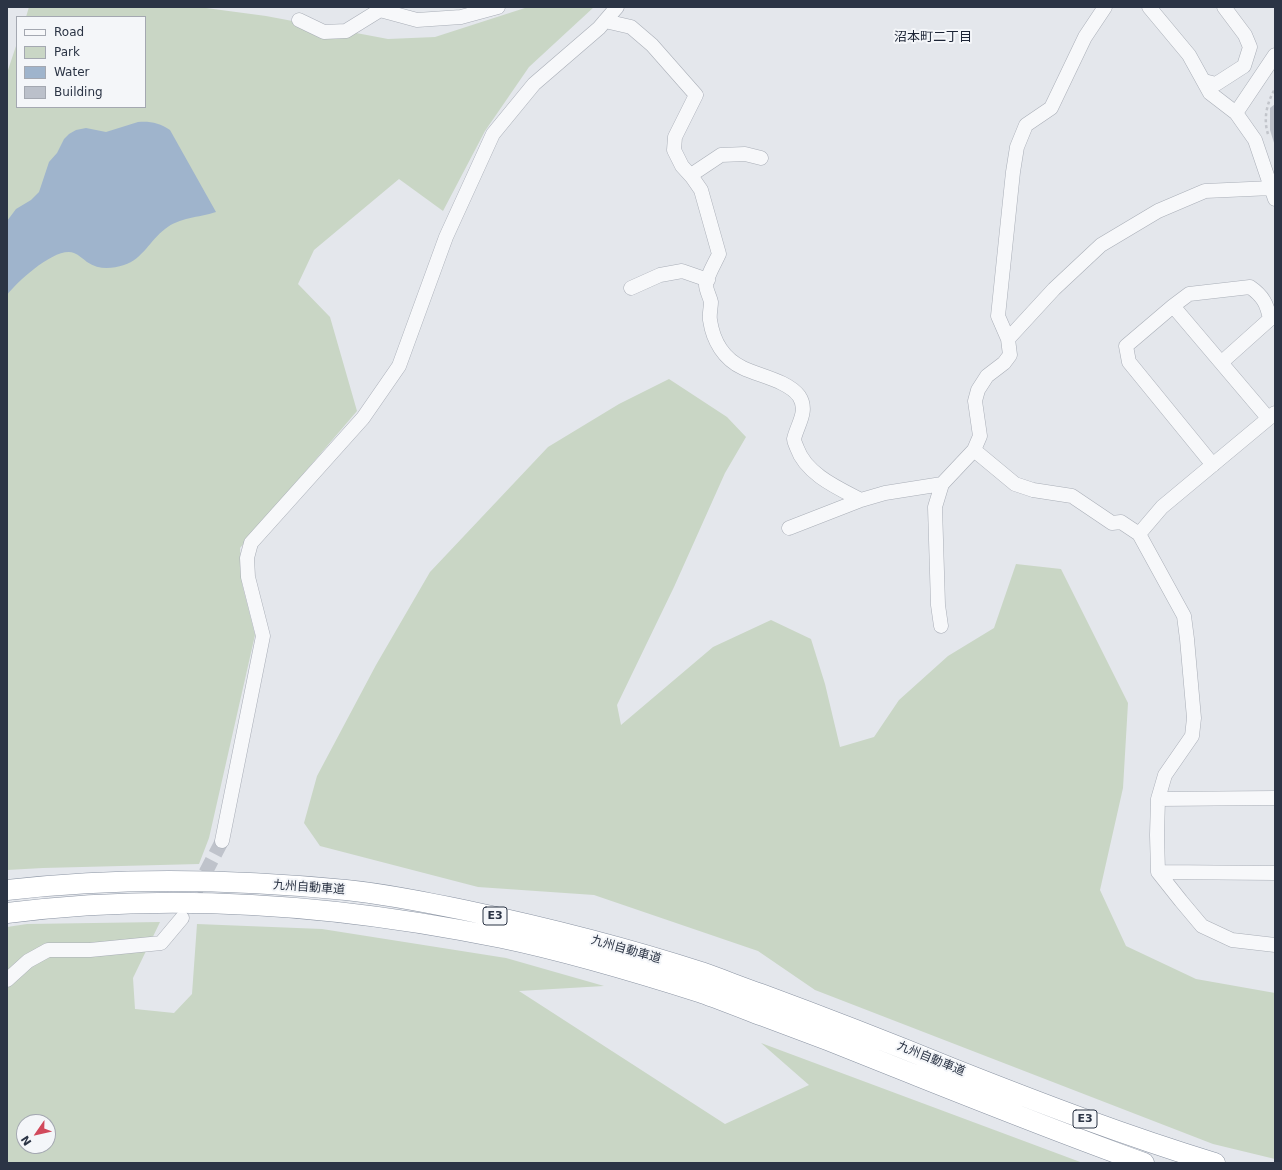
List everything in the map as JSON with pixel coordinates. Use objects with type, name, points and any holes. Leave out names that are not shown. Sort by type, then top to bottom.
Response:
[{"type":"highway","name":"九州自動車道","points":[[8,890],[78,884],[199,881],[348,890],[434,904],[509,919],[592,940],[703,973],[833,1020],[957,1070],[1114,1130],[1214,1163]]},
{"type":"highway","name":"九州自動車道","points":[[11,913],[82,906],[152,903],[246,906],[345,913],[431,925],[504,938],[586,958],[704,994],[828,1040],[952,1090],[1144,1163]]},
{"type":"street","points":[[299,20],[324,32],[346,31],[380,10],[417,20],[461,17],[498,7]]},
{"type":"street","points":[[222,841],[263,636],[248,577],[247,558],[251,543],[363,418],[399,366],[446,237],[493,134],[534,84],[599,28],[617,7]]},
{"type":"street","points":[[941,626],[938,605],[935,507],[942,484],[974,450],[980,436],[975,401],[978,390],[987,376],[1004,363],[1010,354],[1008,339],[998,316],[1013,172],[1017,148],[1026,125],[1051,108],[1084,37],[1105,7]]},
{"type":"street","points":[[1008,339],[1054,289],[1101,245],[1158,211],[1205,191],[1273,194],[1255,140],[1236,113],[1210,93],[1189,54],[1149,7]]},
{"type":"street","points":[[1204,81],[1216,84],[1244,66],[1250,47],[1245,35],[1224,7]]},
{"type":"street","points":[[605,21],[631,27],[652,45],[696,95],[674,137],[674,150],[682,166],[691,175],[700,190],[719,254],[706,285],[711,302],[710,320],[715,340],[722,352],[742,368],[790,387],[804,405],[801,422],[794,441],[800,456],[814,471],[835,487],[861,500]]},
{"type":"street","points":[[1236,113],[1275,55]]},
{"type":"street","points":[[691,175],[721,156],[745,154],[761,158]]},
{"type":"street","points":[[631,288],[660,275],[682,271],[708,280]]},
{"type":"street","points":[[1213,465],[1129,362],[1126,346],[1189,294],[1250,287],[1258,292],[1267,306],[1270,319],[1222,362]]},
{"type":"street","points":[[1139,534],[1162,507],[1272,415],[1222,362],[1174,306]]},
{"type":"street","points":[[974,450],[1016,484],[1033,490],[1072,496],[1112,523],[1121,522],[1139,534],[1184,616],[1194,718],[1192,736],[1165,775],[1158,799],[1158,872],[1180,901],[1202,926],[1232,940],[1275,945]]},
{"type":"street","points":[[789,528],[861,500],[885,493],[942,484]]},
{"type":"street","points":[[1158,799],[1275,798]]},
{"type":"street","points":[[1158,872],[1275,874]]},
{"type":"street","points":[[7,980],[28,961],[48,950],[90,950],[160,943],[182,918]]},
{"type":"path","points":[[1268,137],[1266,129],[1269,99],[1275,89]]},
{"type":"green space","points":[[29,7],[206,7],[266,16],[388,39],[435,37],[528,7],[594,7],[529,67],[485,131],[443,211],[399,179],[314,250],[298,284],[330,317],[357,411],[240,548],[242,584],[255,635],[209,838],[199,864],[7,870],[7,73],[16,46],[16,108],[146,108],[146,16],[26,16]]},
{"type":"green space","points":[[669,379],[727,417],[746,437],[725,473],[674,587],[617,705],[621,725],[713,647],[771,620],[811,639],[825,684],[840,747],[874,737],[899,700],[948,656],[994,628],[1016,564],[1061,569],[1128,703],[1123,788],[1100,890],[1126,946],[1196,979],[1275,993],[1275,1159],[1213,1144],[815,990],[758,951],[594,895],[478,887],[320,846],[304,823],[317,776],[376,665],[430,572],[548,447],[619,404]]},
{"type":"green space","points":[[160,922],[133,978],[135,1009],[174,1013],[192,994],[197,924],[322,929],[506,958],[604,986],[519,991],[725,1124],[809,1085],[761,1043],[1083,1163],[7,1163],[7,927],[27,924]]},
{"type":"water","points":[[138,122],[155,123],[170,130],[216,212],[183,220],[171,225],[160,233],[141,254],[131,262],[124,265],[101,268],[92,265],[74,253],[66,252],[57,255],[38,266],[28,274],[7,295],[7,221],[16,209],[31,200],[39,192],[49,162],[57,153],[64,139],[76,130],[86,128],[106,132]]},
{"type":"building","points":[[1275,104],[1275,146],[1270,130],[1270,108]]},
{"type":"tunnel","points":[[186,910],[222,841]]},
{"type":"district","name":"沼本町二丁目","points":[[933,38]]}]
